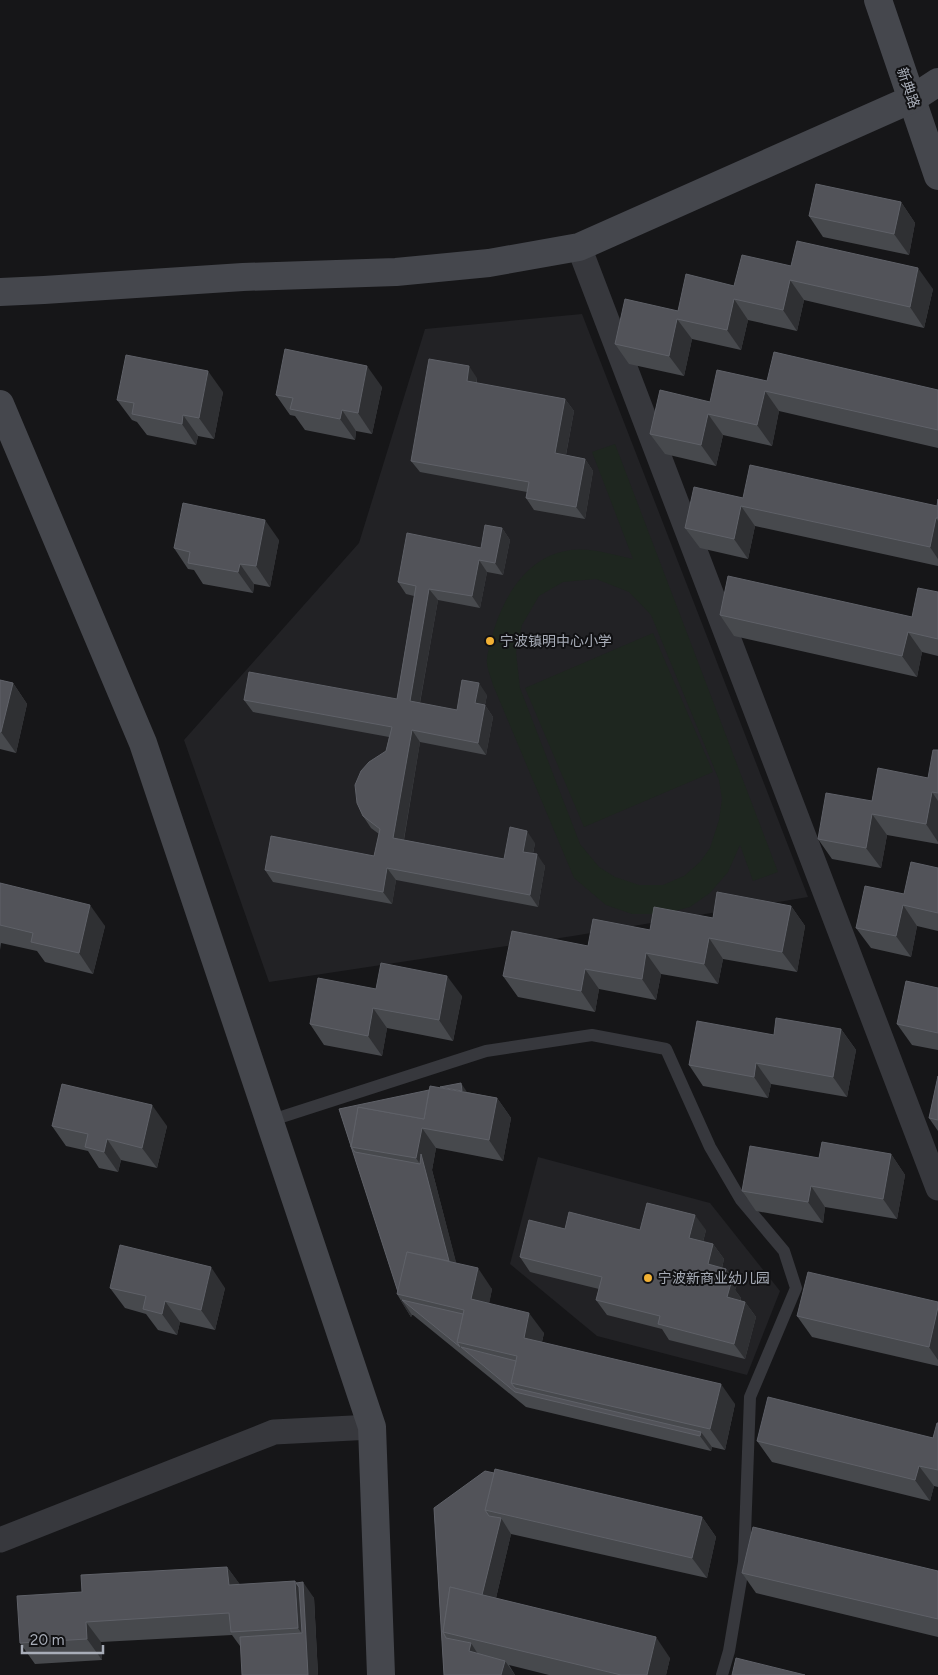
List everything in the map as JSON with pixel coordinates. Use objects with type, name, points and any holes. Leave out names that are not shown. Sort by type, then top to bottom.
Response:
[{"type":"street","name":"新典路","points":[[878,0],[938,176]]},
{"type":"street","points":[[0,292],[243,277],[396,272],[489,263],[579,247],[912,99],[938,82]]},
{"type":"street","points":[[579,247],[938,1188]]},
{"type":"street","points":[[0,404],[143,743],[372,1427],[382,1675]]},
{"type":"street","points":[[0,1540],[274,1432],[372,1427]]},
{"type":"lane","points":[[269,1121],[486,1051],[592,1035],[666,1049],[710,1147],[741,1200],[784,1251],[796,1288],[750,1397],[744,1562],[729,1650],[722,1675]]},
{"type":"shaded area","name":"宁波镇明中心小学","points":[[582,314],[808,897],[573,936],[269,982],[184,740],[359,543],[425,329]]},
{"type":"shaded area","points":[[615,444],[778,872],[753,881],[740,845],[728,872],[710,893],[690,907],[663,914],[632,914],[606,905],[574,878],[493,685],[487,665],[487,655],[499,615],[523,575],[534,565],[547,557],[561,552],[579,549],[633,559],[592,452]],"holes":[[[596,579],[629,592],[651,615],[719,780],[722,799],[719,820],[710,848],[700,862],[684,876],[663,885],[639,885],[615,877],[599,867],[580,844],[520,688],[516,652],[522,625],[539,596],[563,582]]]},
{"type":"shaded area","points":[[653,633],[713,772],[584,827],[525,688]]},
{"type":"shaded area","name":"宁波新商业幼儿园","points":[[538,1157],[710,1203],[780,1291],[747,1375],[597,1336],[510,1264]]},
{"type":"building","points":[[816,184],[901,202],[894,234],[809,216]]},
{"type":"building","points":[[797,241],[918,268],[910,307],[790,280],[783,310],[734,299],[727,330],[677,319],[669,356],[615,344],[625,299],[678,311],[686,274],[734,286],[742,255],[791,266]]},
{"type":"building","points":[[285,349],[367,366],[358,413],[342,410],[340,419],[290,409],[293,398],[276,395]]},
{"type":"building","points":[[774,352],[938,390],[938,430],[765,391],[757,425],[708,414],[701,445],[650,434],[660,390],[710,402],[717,370],[767,381]]},
{"type":"building","points":[[126,355],[208,371],[199,418],[183,415],[182,424],[132,414],[134,403],[117,400]]},
{"type":"building","points":[[429,359],[469,366],[467,381],[565,399],[555,453],[585,459],[576,507],[526,498],[529,482],[411,461]]},
{"type":"building","points":[[750,465],[937,506],[938,499],[938,518],[936,518],[930,547],[741,506],[734,539],[685,528],[694,487],[743,498]]},
{"type":"building","points":[[183,503],[265,520],[256,566],[240,564],[238,572],[188,563],[190,552],[174,548]]},
{"type":"building","points":[[485,525],[502,528],[495,563],[479,560],[472,596],[429,589],[410,701],[457,710],[462,680],[479,683],[475,703],[485,705],[478,743],[412,730],[393,838],[504,859],[510,827],[527,831],[523,852],[537,854],[530,895],[387,868],[383,892],[265,870],[271,836],[374,856],[380,829],[363,816],[357,803],[355,785],[361,771],[369,762],[386,751],[392,727],[244,700],[249,672],[397,699],[416,586],[398,582],[407,533],[481,548]]},
{"type":"building","points":[[728,576],[912,617],[918,588],[938,592],[938,639],[908,632],[902,656],[720,615]]},
{"type":"building","points":[[0,680],[13,683],[1,732],[0,732]]},
{"type":"building","points":[[933,750],[938,750],[938,793],[932,792],[926,824],[872,814],[866,848],[818,839],[826,793],[872,801],[878,768],[928,778]]},
{"type":"building","points":[[911,862],[938,868],[938,913],[903,905],[896,936],[856,928],[865,886],[904,894]]},
{"type":"building","points":[[0,883],[90,905],[79,953],[31,942],[33,933],[0,925]]},
{"type":"building","points":[[717,892],[791,906],[782,952],[709,938],[704,964],[646,953],[642,979],[585,969],[581,991],[503,976],[512,931],[588,946],[593,919],[650,930],[654,907],[713,918]]},
{"type":"building","points":[[381,963],[447,976],[439,1020],[373,1008],[368,1036],[310,1024],[318,978],[376,989]]},
{"type":"building","points":[[906,981],[938,988],[938,1033],[897,1024]]},
{"type":"building","points":[[776,1018],[841,1029],[833,1077],[756,1063],[754,1077],[689,1065],[697,1021],[774,1035]]},
{"type":"building","points":[[938,1076],[938,1120],[929,1118]]},
{"type":"building","points":[[461,1083],[462,1091],[440,1087]]},
{"type":"building","points":[[62,1084],[152,1105],[142,1148],[107,1139],[104,1152],[85,1147],[88,1134],[52,1126]]},
{"type":"building","points":[[430,1086],[497,1098],[489,1140],[422,1128],[416,1158],[351,1147],[358,1107],[424,1119]]},
{"type":"building","points":[[429,1090],[424,1119],[358,1107],[351,1146],[339,1109]]},
{"type":"building","points":[[822,1142],[891,1154],[883,1199],[811,1186],[808,1202],[742,1191],[750,1146],[819,1158]]},
{"type":"building","points":[[351,1148],[355,1152],[420,1164],[421,1154],[449,1261],[407,1252],[398,1292]]},
{"type":"building","points":[[647,1203],[695,1215],[689,1238],[713,1244],[708,1264],[726,1269],[723,1281],[731,1283],[727,1297],[745,1302],[734,1344],[658,1324],[660,1316],[596,1300],[602,1277],[520,1257],[529,1220],[565,1229],[569,1212],[640,1230]]},
{"type":"building","points":[[120,1245],[211,1267],[201,1310],[165,1301],[162,1314],[143,1309],[146,1296],[110,1288]]},
{"type":"building","points":[[407,1252],[478,1268],[471,1299],[529,1313],[524,1338],[721,1384],[710,1429],[511,1383],[517,1356],[457,1342],[464,1310],[397,1294]]},
{"type":"building","points":[[808,1272],[938,1302],[929,1347],[797,1316]]},
{"type":"building","points":[[402,1300],[463,1314],[457,1342],[460,1347]]},
{"type":"building","points":[[461,1347],[516,1361],[511,1383],[515,1388],[701,1432],[700,1436],[515,1392]]},
{"type":"building","points":[[768,1397],[933,1438],[938,1423],[938,1470],[919,1466],[915,1480],[757,1441]]},
{"type":"building","points":[[495,1469],[702,1517],[692,1558],[485,1510]]},
{"type":"building","points":[[485,1471],[494,1473],[485,1510],[489,1516],[501,1518],[482,1595],[450,1587],[443,1632],[446,1638],[471,1643],[469,1651],[505,1661],[501,1675],[444,1675],[434,1508]]},
{"type":"building","points":[[753,1527],[938,1571],[938,1619],[742,1573]]},
{"type":"building","points":[[227,1567],[229,1585],[295,1581],[298,1628],[231,1632],[229,1613],[86,1622],[87,1639],[20,1643],[17,1596],[82,1592],[81,1575]]},
{"type":"building","points":[[303,1582],[308,1675],[242,1675],[240,1637],[302,1633],[299,1587],[296,1583]]},
{"type":"building","points":[[450,1587],[656,1637],[647,1675],[621,1675],[443,1632]]},
{"type":"building","points":[[736,1658],[805,1675],[732,1675]]},
{"type":"place","name":"宁波镇明中心小学","points":[[490,641]]},
{"type":"place","name":"宁波新商业幼儿园","points":[[648,1278]]}]
